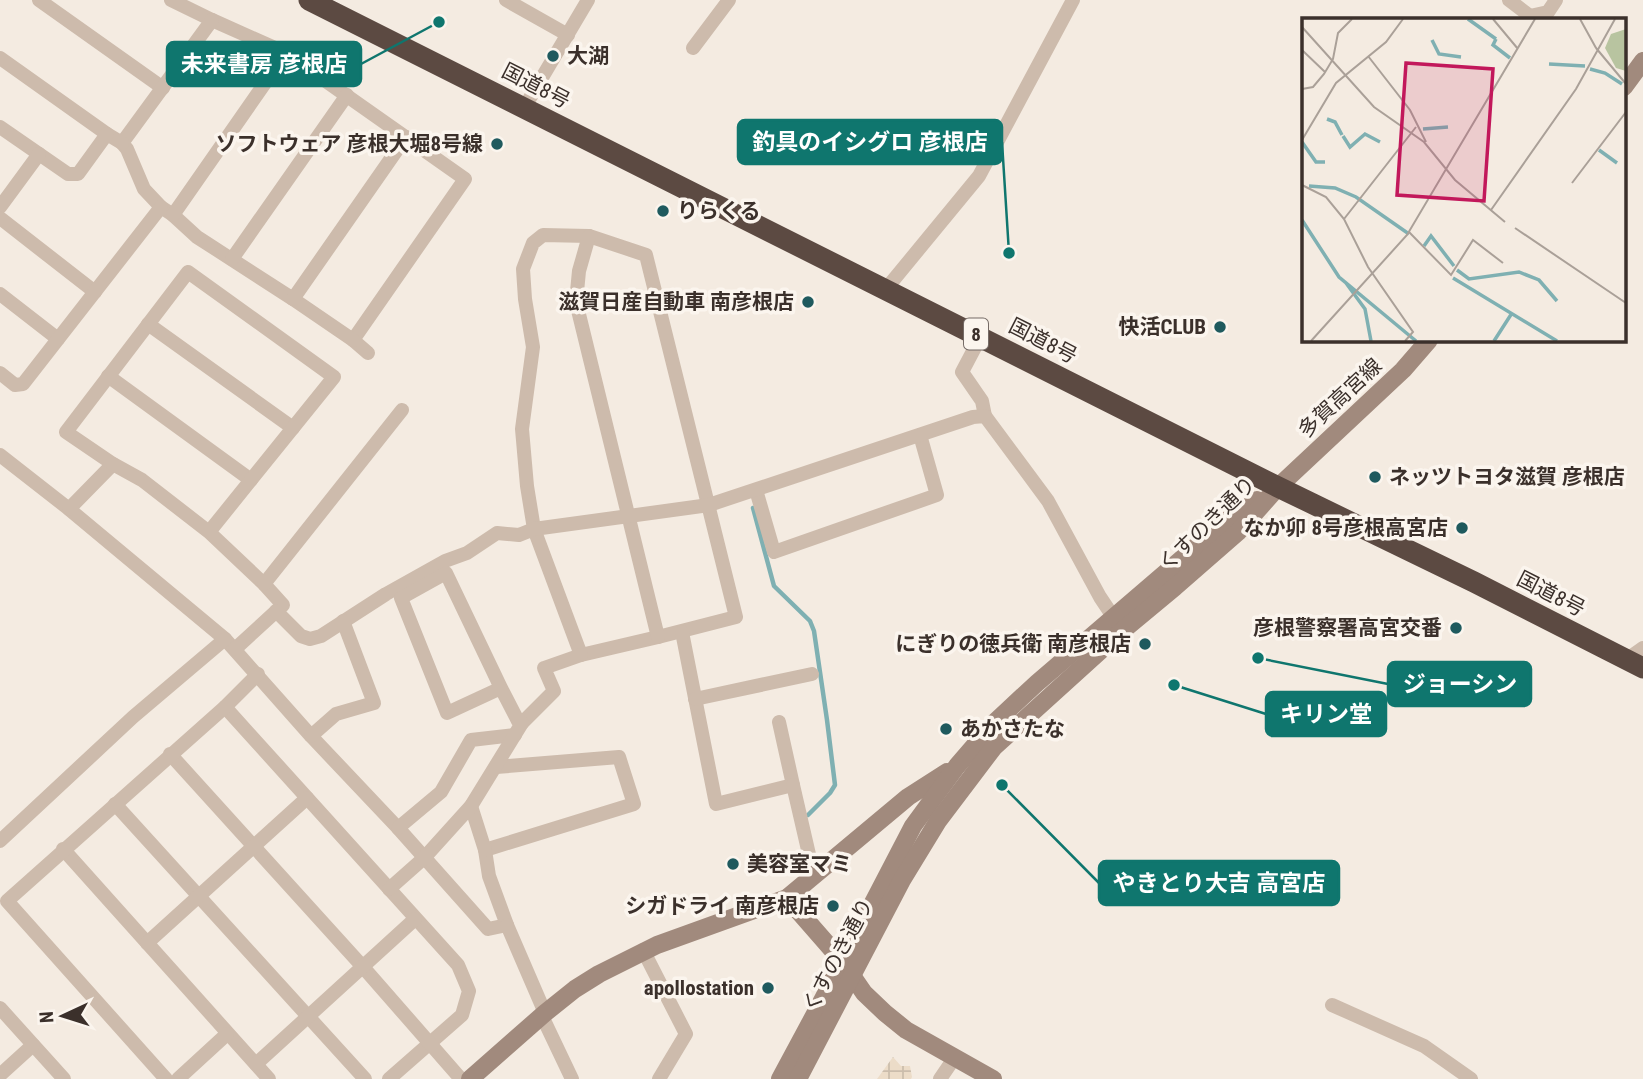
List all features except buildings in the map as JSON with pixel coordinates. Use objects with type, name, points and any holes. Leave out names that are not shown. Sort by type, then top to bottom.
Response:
[{"type":"highway","name":"国道8号","points":[[309,0],[1278,487],[1637,659]]},
{"type":"main road","points":[[1626,84],[1643,61]]},
{"type":"main road","name":"多賀高宮線","points":[[1278,487],[1404,370],[1428,341]]},
{"type":"main road","name":"くすのき通り","points":[[780,1079],[913,826],[957,766],[995,722],[1118,624],[1175,587],[1238,532],[1278,487]]},
{"type":"main road","name":"くすのき通り","points":[[798,1079],[902,880],[938,821],[994,747],[1118,624]]},
{"type":"main road","points":[[470,1079],[543,1015],[599,974],[643,950],[787,898],[908,797],[957,766]]},
{"type":"main road","points":[[787,898],[842,961],[864,993],[906,1030],[993,1079]]},
{"type":"street","points":[[39,0],[163,88]]},
{"type":"street","points":[[172,0],[286,53],[465,179],[353,340]]},
{"type":"street","points":[[506,0],[568,35]]},
{"type":"street","points":[[524,108],[589,0]]},
{"type":"street","points":[[693,48],[729,0]]},
{"type":"street","points":[[886,289],[979,176],[1073,0]]},
{"type":"street","points":[[1508,0],[1531,16],[1548,12],[1556,0]]},
{"type":"street","points":[[122,143],[212,20]]},
{"type":"street","points":[[0,373],[15,385],[23,384],[96,292],[167,211],[286,53]]},
{"type":"street","points":[[0,58],[122,143],[145,189],[197,237],[353,340],[368,354]]},
{"type":"street","points":[[232,259],[347,95]]},
{"type":"street","points":[[0,127],[68,174],[78,174],[107,134]]},
{"type":"street","points":[[293,299],[407,137]]},
{"type":"street","points":[[0,207],[39,154]]},
{"type":"street","points":[[0,218],[96,292]]},
{"type":"street","points":[[389,889],[424,858],[471,806],[518,729],[554,691],[544,668],[581,655],[736,617],[646,254],[589,236],[543,235],[533,243],[523,269],[533,346],[522,429],[527,486],[534,529],[581,655]]},
{"type":"street","points":[[589,236],[579,271],[576,302],[658,638]]},
{"type":"street","points":[[3,833],[133,717],[283,605],[209,533],[142,480],[66,432],[188,272],[334,377],[209,533]]},
{"type":"street","points":[[0,293],[58,339]]},
{"type":"street","points":[[148,324],[293,428]]},
{"type":"street","points":[[981,336],[962,372],[982,401],[985,416],[1048,500],[1100,597],[1118,624]]},
{"type":"street","points":[[108,376],[251,480]]},
{"type":"street","points":[[264,584],[402,410]]},
{"type":"street","points":[[276,611],[301,636],[310,639],[321,636],[386,594],[445,561],[467,553],[498,533],[519,535],[534,529],[709,505],[973,416],[985,416]]},
{"type":"street","points":[[756,490],[774,551],[937,495],[920,435]]},
{"type":"street","points":[[0,455],[230,644],[488,929],[507,925]]},
{"type":"street","points":[[69,509],[113,464]]},
{"type":"street","points":[[501,688],[447,713],[401,598],[446,573],[518,721],[518,729]]},
{"type":"street","points":[[311,736],[336,714],[374,702],[343,621]]},
{"type":"street","points":[[682,632],[716,804],[793,785]]},
{"type":"street","points":[[166,1079],[7,901],[225,707],[258,674]]},
{"type":"street","points":[[695,699],[813,674]]},
{"type":"street","points":[[225,707],[458,965],[469,991],[462,1015],[389,1079]]},
{"type":"street","points":[[779,722],[814,876]]},
{"type":"street","points":[[398,828],[441,792],[471,740],[518,729]]},
{"type":"street","points":[[170,754],[461,1079]]},
{"type":"street","points":[[485,850],[634,804],[620,757],[496,767]]},
{"type":"street","points":[[147,943],[307,799]]},
{"type":"street","points":[[116,804],[365,1079]]},
{"type":"street","points":[[471,806],[485,850],[489,876],[567,1077]]},
{"type":"street","points":[[63,849],[269,1079]]},
{"type":"street","points":[[256,1064],[415,919]]},
{"type":"street","points":[[643,950],[686,1034],[659,1079]]},
{"type":"street","points":[[1332,1005],[1424,1046],[1471,1079]]},
{"type":"street","points":[[0,1008],[64,1079]]},
{"type":"street","points":[[178,1079],[227,1034]]},
{"type":"street","points":[[0,1075],[33,1045]]},
{"type":"street","points":[[940,1079],[955,1057]]},
{"type":"shaded area","points":[[893,1057],[901,1066],[910,1066],[911,1079],[877,1079]]},
{"type":"waterway","points":[[753,508],[774,586],[810,621],[814,631],[835,785],[808,815]]},
{"type":"place","name":"未来書房 彦根店","points":[[439,22]]},
{"type":"place","name":"大湖","points":[[553,56]]},
{"type":"place","name":"ソフトウェア 彦根大堀8号線","points":[[497,144]]},
{"type":"place","name":"りらくる","points":[[663,211]]},
{"type":"place","name":"釣具のイシグロ 彦根店","points":[[1009,253]]},
{"type":"place","name":"滋賀日産自動車 南彦根店","points":[[808,302]]},
{"type":"place","name":"快活CLUB","points":[[1220,327]]},
{"type":"place","name":"ネッツトヨタ滋賀 彦根店","points":[[1375,477]]},
{"type":"place","name":"なか卯 8号彦根高宮店","points":[[1462,528]]},
{"type":"place","name":"彦根警察署高宮交番","points":[[1456,628]]},
{"type":"place","name":"にぎりの徳兵衛 南彦根店","points":[[1145,644]]},
{"type":"place","name":"ジョーシン","points":[[1258,658]]},
{"type":"place","name":"キリン堂","points":[[1174,685]]},
{"type":"place","name":"あかさたな","points":[[946,729]]},
{"type":"place","name":"やきとり大吉 高宮店","points":[[1002,785]]},
{"type":"place","name":"美容室マミ","points":[[733,864]]},
{"type":"place","name":"シガドライ 南彦根店","points":[[833,906]]},
{"type":"place","name":"apollostation","points":[[768,988]]}]
